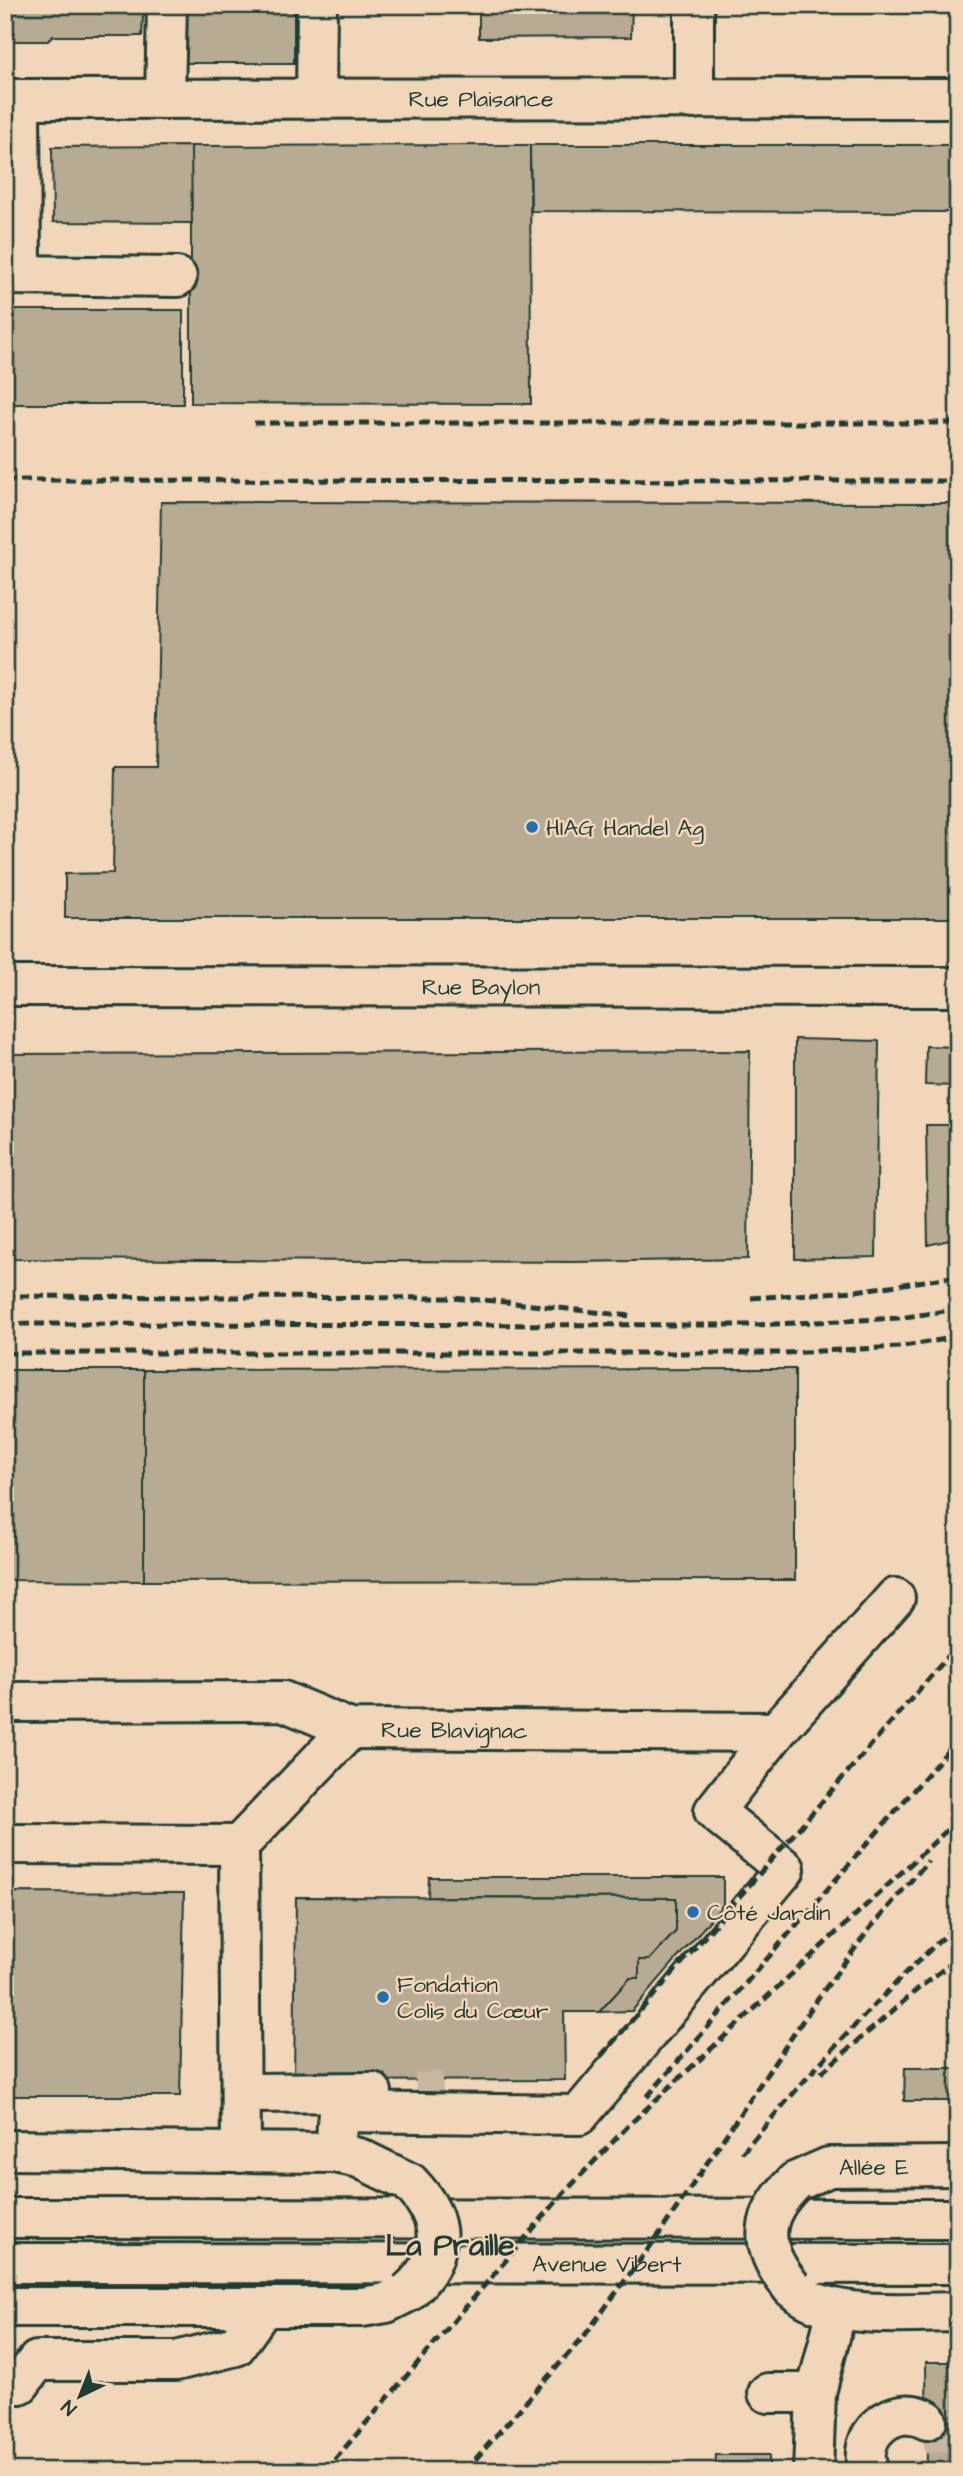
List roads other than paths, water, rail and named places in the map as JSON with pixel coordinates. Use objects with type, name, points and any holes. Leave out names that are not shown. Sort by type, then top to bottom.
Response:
[{"type":"street","points":[[165,99],[167,5]]},
{"type":"street","points":[[316,98],[317,5]]},
{"type":"street","points":[[694,99],[695,5]]},
{"type":"street","name":"Rue Plaisance","points":[[13,99],[958,98]]},
{"type":"street","points":[[13,99],[13,275],[177,277]]},
{"type":"street","name":"Rue Baylon","points":[[5,986],[958,987]]},
{"type":"street","points":[[336,2143],[338,2112],[579,2115],[785,1869],[714,1811],[776,1732],[895,1598]]},
{"type":"street","points":[[5,1702],[283,1701],[350,1728]]},
{"type":"street","name":"Rue Blavignac","points":[[239,1845],[350,1728],[776,1732]]},
{"type":"street","points":[[5,1844],[239,1845],[241,2152]]},
{"type":"street","points":[[241,2093],[416,2092]]},
{"type":"street","points":[[5,2150],[241,2152],[336,2143],[359,2158],[410,2183],[428,2203],[438,2235],[434,2256],[421,2281],[408,2292],[386,2303],[362,2307],[5,2307]]},
{"type":"street","name":"Allée E","points":[[837,2309],[800,2296],[772,2261],[767,2235],[772,2211],[779,2199],[794,2182],[829,2166],[958,2166]]},
{"type":"street","name":"Avenue Vibert","points":[[5,2218],[958,2219]]},
{"type":"street","name":"Avenue Vibert","points":[[5,2263],[958,2264]]},
{"type":"street","points":[[20,2384],[37,2361],[176,2361],[236,2346],[263,2308]]},
{"type":"street","points":[[813,2471],[816,2393],[837,2309],[849,2312],[958,2312]]},
{"type":"street","points":[[768,2393],[816,2393]]},
{"type":"street","points":[[869,2471],[867,2443],[883,2422],[906,2414],[927,2420]]},
{"type":"tunnel","points":[[416,2092],[443,2091]]},
{"type":"tunnel","points":[[927,2420],[942,2435],[946,2471]]},
{"type":"railway","points":[[254,423],[958,423]]},
{"type":"railway","points":[[5,480],[958,481]]},
{"type":"railway","points":[[751,1298],[856,1291],[958,1276]]},
{"type":"railway","points":[[5,1296],[450,1298],[631,1316]]},
{"type":"railway","points":[[5,1324],[756,1325],[899,1318],[958,1309]]},
{"type":"railway","points":[[5,1353],[784,1353],[898,1347],[958,1337]]},
{"type":"railway","points":[[601,2056],[958,1645]]},
{"type":"railway","points":[[647,2097],[958,1739]]},
{"type":"railway","points":[[325,2471],[562,2195],[630,2124],[958,1820]]},
{"type":"railway","points":[[465,2471],[585,2335],[660,2233],[818,1998],[871,1927],[928,1861]]},
{"type":"railway","points":[[742,2153],[846,2035],[900,1978],[958,1924]]},
{"type":"railway","points":[[821,2073],[958,1958]]},
{"type":"place","name":"HIAG Handel Ag","points":[[532,827]]},
{"type":"place","name":"Côté Jardin","points":[[693,1912]]},
{"type":"place","name":"Fondation Colis du Cœur","points":[[383,1997]]},
{"type":"district","name":"La Praille","points":[[450,2245]]}]
